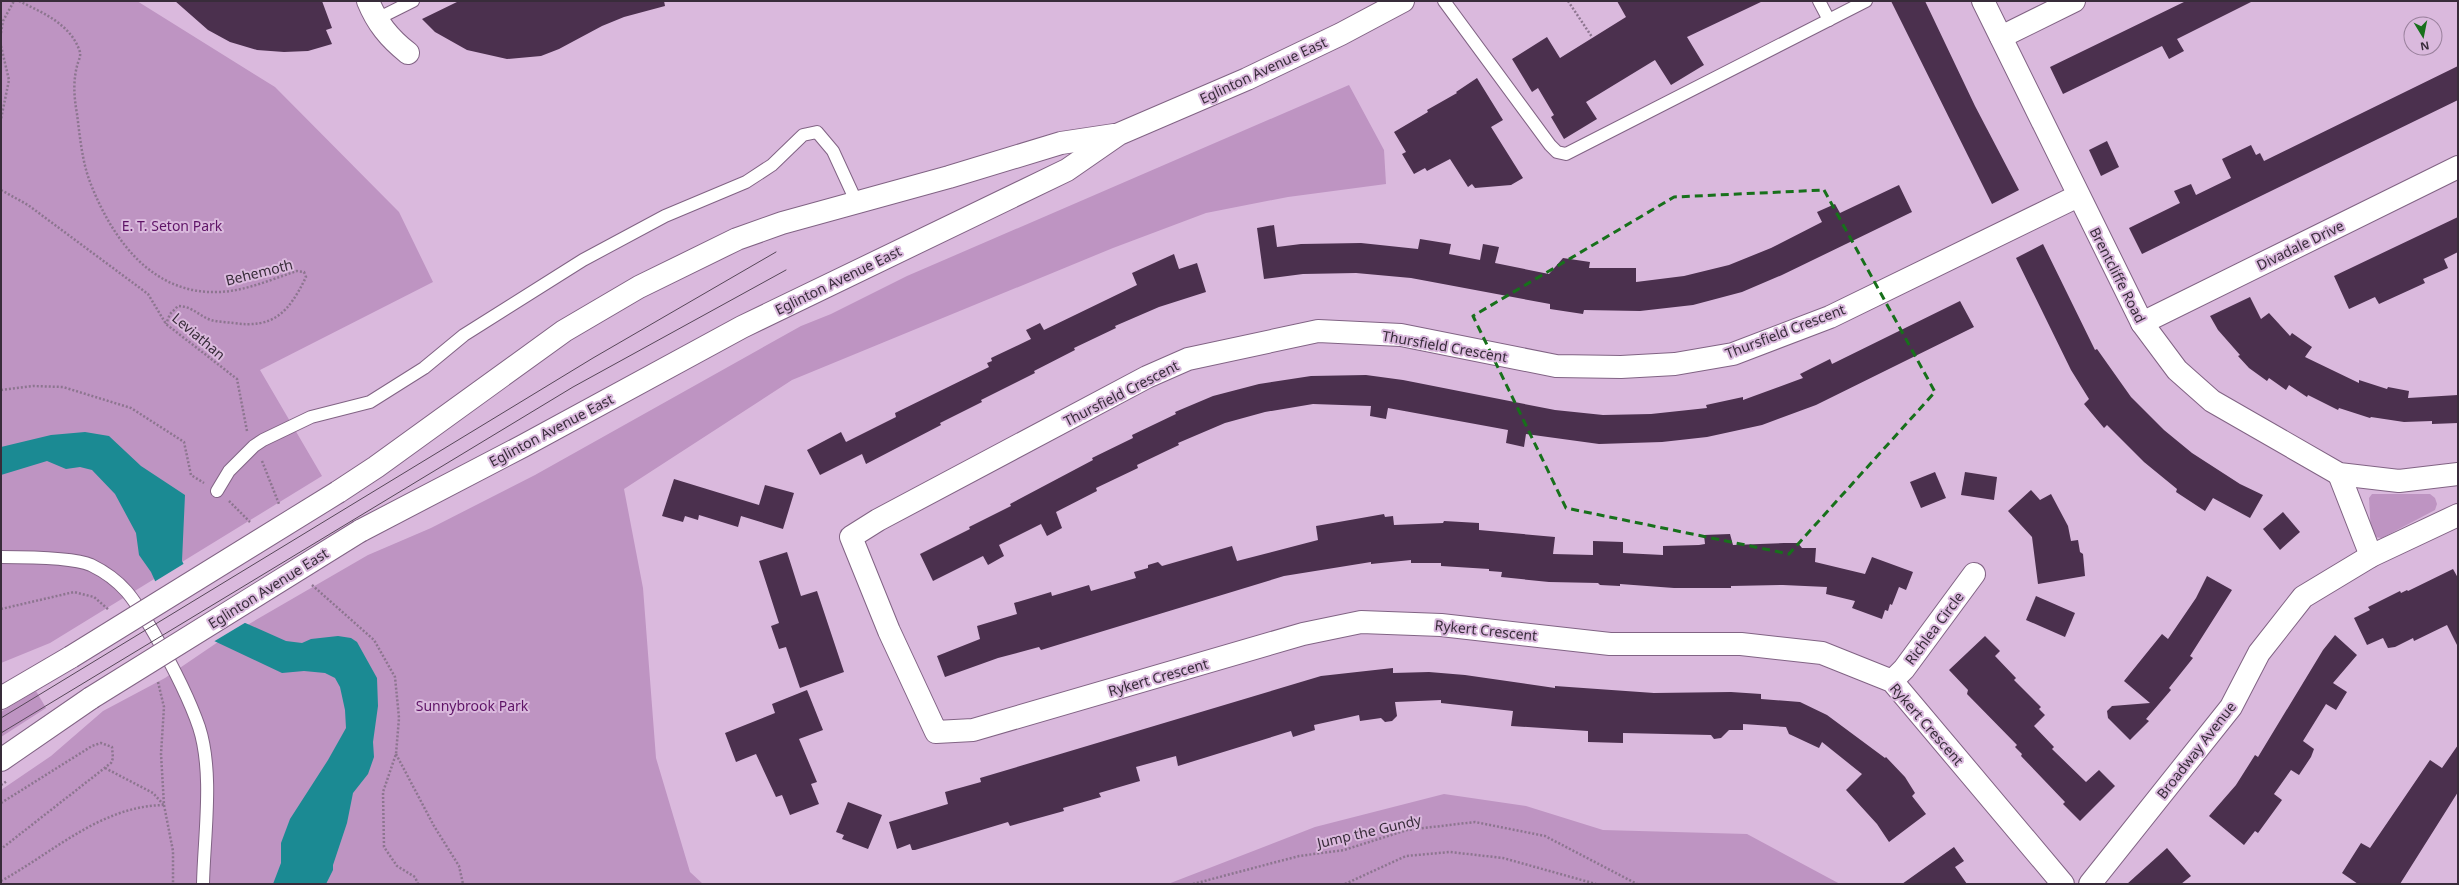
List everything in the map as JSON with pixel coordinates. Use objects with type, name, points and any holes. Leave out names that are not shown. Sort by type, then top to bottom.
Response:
[{"type":"street","name":"Eglinton Avenue East","points":[[1,760],[90,698],[360,531],[523,446],[742,327],[1067,170],[1119,134],[1247,79],[1341,34],[1403,1]]},
{"type":"street","name":"Brentcliffe Road","points":[[1983,1],[2142,323],[2177,370],[2212,401],[2340,474],[2399,481],[2458,474]]},
{"type":"street","points":[[2001,37],[2074,1]]},
{"type":"street","points":[[372,10],[393,41],[408,53]]},
{"type":"street","name":"Eglinton Avenue East","points":[[1,698],[71,657],[338,492],[376,467],[564,331],[639,287],[737,240],[856,201],[949,177],[1061,143],[1119,134]]},
{"type":"street","name":"Divadale Drive","points":[[2142,323],[2458,167]]},
{"type":"street","name":"Thursfield Crescent","points":[[889,631],[851,537],[878,520],[1140,381],[1188,359],[1318,331],[1401,335],[1556,366],[1637,366],[1675,364],[1733,354],[1830,317],[2078,196]]},
{"type":"street","points":[[2340,474],[2371,556]]},
{"type":"street","name":"Broadway Avenue","points":[[2090,884],[2232,708],[2259,653],[2303,597],[2371,556],[2458,515]]},
{"type":"street","name":"Richlea Circle","points":[[1892,681],[1904,669],[1974,574]]},
{"type":"street","name":"Rykert Crescent","points":[[889,631],[936,732],[973,730],[1303,634],[1361,622],[1441,625],[1610,644],[1742,644],[1822,653],[1892,681],[2063,884]]},
{"type":"lane","points":[[372,10],[413,1]]},
{"type":"lane","points":[[1444,1],[1550,146],[1557,152],[1566,154],[1866,1]]},
{"type":"lane","points":[[1819,1],[1829,20]]},
{"type":"lane","points":[[217,491],[229,471],[254,446],[311,418],[370,402],[424,368],[464,335],[583,260],[665,216],[746,182],[772,165],[803,135],[817,132],[826,140],[856,201]]},
{"type":"lane","points":[[1,557],[66,560],[90,564],[108,575],[131,594],[178,676],[200,729],[206,787],[203,884]]},
{"type":"path","points":[[1,33],[3,21],[14,1]]},
{"type":"path","name":"Behemoth","points":[[19,1],[59,23],[72,35],[81,53],[74,84],[75,101],[81,147],[90,181],[113,230],[150,272],[179,288],[220,292],[253,286],[297,271],[304,272],[306,277],[291,301],[277,317],[264,324],[253,326],[211,320],[187,306],[178,306],[170,314],[166,324]]},
{"type":"path","points":[[1568,1],[1592,37]]},
{"type":"path","points":[[1,46],[9,80],[1,119]]},
{"type":"path","name":"Leviathan","points":[[1,190],[28,205],[148,294],[166,324],[237,380],[248,436],[268,471],[280,511]]},
{"type":"path","points":[[1,609],[74,592],[94,598],[106,606]]},
{"type":"path","points":[[160,685],[164,707],[161,754],[164,805],[173,851],[173,884]]},
{"type":"path","points":[[1,803],[101,743],[112,747],[113,752],[111,763],[1,849]]},
{"type":"path","points":[[396,754],[434,826],[459,866],[463,884]]},
{"type":"path","points":[[105,768],[153,793],[164,805]]},
{"type":"path","points":[[1,881],[98,821],[127,809],[145,805],[164,805]]},
{"type":"path","name":"Jump the Gundy","points":[[1193,884],[1300,856],[1344,850],[1407,830],[1474,822],[1545,836],[1637,884]]},
{"type":"path","points":[[1345,884],[1406,856],[1450,852],[1503,858],[1596,884]]},
{"type":"highlighted area","points":[[1824,190],[1935,392],[1789,554],[1566,508],[1473,316],[1674,197]]},
{"type":"green space","name":"E. T. Seton Park","points":[[1,1],[137,1],[275,87],[399,212],[433,282],[260,370],[322,476],[50,643],[1,663]]},
{"type":"green space","name":"Sunnybrook Park","points":[[1349,85],[1384,150],[1386,184],[1288,197],[1206,213],[1113,248],[792,380],[624,489],[643,588],[656,758],[690,872],[703,884],[1,884],[1,790],[51,756],[103,711],[165,678],[218,642],[368,555],[431,528],[535,475],[801,326],[831,314],[907,276]]},
{"type":"green space","points":[[2372,494],[2430,494],[2435,498],[2437,504],[2435,510],[2382,538],[2373,537],[2371,533],[2369,498]]},
{"type":"green space","points":[[36,691],[46,708],[1,737],[1,712]]},
{"type":"green space","points":[[1444,794],[1526,806],[1603,830],[1747,834],[1840,884],[1168,884],[1315,827]]},
{"type":"shaded area","points":[[85,432],[109,436],[141,466],[185,495],[182,561],[207,606],[286,641],[302,643],[311,639],[338,636],[351,638],[357,642],[377,678],[378,706],[373,742],[374,757],[368,774],[353,793],[347,823],[333,865],[333,870],[326,884],[273,884],[281,863],[281,843],[290,819],[328,760],[346,728],[345,710],[340,687],[335,678],[325,673],[304,671],[282,673],[193,631],[165,603],[151,572],[139,555],[136,533],[115,494],[92,470],[80,467],[66,469],[47,461],[1,475],[1,447],[51,435]]},
{"type":"pier","points":[[185,563],[208,604],[248,621],[213,642],[192,633],[164,604],[154,582]]},
{"type":"building","points":[[175,1],[322,1],[332,28],[326,30],[332,44],[308,51],[284,52],[257,50],[230,42],[208,30]]},
{"type":"building","points":[[459,1],[664,1],[665,6],[624,17],[602,26],[559,49],[541,56],[507,59],[467,50],[435,32],[422,19]]},
{"type":"building","points":[[1617,1],[1763,1],[1687,37],[1704,65],[1671,85],[1655,60],[1586,102],[1597,119],[1564,139],[1551,117],[1554,115],[1538,88],[1532,92],[1512,59],[1547,37],[1560,58],[1626,17]]},
{"type":"building","points":[[1891,1],[1925,1],[1975,106],[2019,190],[1992,204]]},
{"type":"building","points":[[2186,1],[2253,1],[2177,39],[2184,51],[2169,59],[2162,46],[2063,94],[2050,67]]},
{"type":"building","points":[[2458,66],[2458,100],[2142,254],[2129,228],[2180,203],[2174,191],[2191,184],[2196,195],[2231,178],[2222,159],[2251,145],[2256,155],[2260,153],[2264,161]]},
{"type":"building","points":[[1477,78],[1503,120],[1491,127],[1523,178],[1511,185],[1475,188],[1472,184],[1468,187],[1450,159],[1427,171],[1425,168],[1414,174],[1402,154],[1406,152],[1394,132],[1428,112],[1427,110],[1457,93],[1456,92]]},
{"type":"building","points":[[2107,141],[2119,167],[2101,176],[2089,150]]},
{"type":"building","points":[[1899,185],[1912,212],[1782,275],[1742,292],[1693,305],[1640,311],[1584,310],[1583,314],[1550,309],[1550,304],[1411,278],[1356,273],[1303,274],[1264,279],[1257,228],[1274,225],[1277,247],[1301,244],[1361,243],[1418,249],[1420,239],[1451,244],[1449,254],[1480,260],[1483,244],[1499,247],[1495,263],[1549,274],[1563,258],[1590,262],[1589,268],[1636,268],[1636,282],[1684,276],[1729,265],[1771,248],[1822,222],[1817,212],[1835,204],[1840,213]]},
{"type":"building","points":[[2458,217],[2458,252],[2444,259],[2448,268],[2423,279],[2425,283],[2379,304],[2375,297],[2349,309],[2334,276]]},
{"type":"building","points":[[2043,244],[2095,350],[2097,349],[2131,397],[2164,430],[2192,453],[2240,484],[2263,495],[2250,518],[2213,498],[2205,511],[2176,492],[2177,489],[2144,462],[2107,425],[2104,428],[2084,404],[2089,399],[2071,370],[2016,258]]},
{"type":"building","points":[[1174,254],[1179,269],[1197,263],[1206,292],[1159,307],[1115,326],[1116,328],[1074,348],[1075,350],[1034,371],[1035,373],[981,400],[982,402],[940,423],[941,425],[866,464],[862,454],[820,475],[807,450],[841,432],[846,442],[896,417],[895,413],[989,367],[987,363],[992,361],[991,358],[1031,339],[1026,330],[1040,323],[1044,330],[1137,285],[1132,273]]},
{"type":"building","points":[[2250,297],[2261,319],[2269,313],[2290,336],[2292,333],[2312,347],[2305,357],[2359,383],[2359,380],[2387,389],[2388,387],[2409,391],[2408,398],[2458,395],[2458,423],[2432,424],[2432,421],[2404,422],[2370,418],[2339,408],[2338,410],[2308,395],[2307,397],[2289,385],[2286,390],[2269,378],[2267,381],[2249,368],[2238,356],[2240,355],[2218,330],[2210,316]]},
{"type":"building","points":[[1960,301],[1974,327],[1816,405],[1762,425],[1707,437],[1662,442],[1599,444],[1526,434],[1524,447],[1506,443],[1508,430],[1388,408],[1386,419],[1370,416],[1371,406],[1313,404],[1265,412],[1225,423],[1178,443],[1179,445],[1137,465],[1138,468],[1096,488],[1097,491],[1056,512],[1062,528],[1047,536],[1041,524],[999,545],[1004,556],[988,565],[983,556],[933,581],[920,554],[970,529],[969,527],[1011,506],[1010,504],[1093,460],[1092,458],[1133,438],[1132,435],[1176,414],[1175,412],[1213,396],[1259,384],[1311,376],[1366,375],[1403,380],[1555,410],[1603,415],[1651,414],[1707,408],[1706,405],[1743,397],[1743,400],[1803,378],[1800,374],[1830,359],[1832,364]]},
{"type":"building","points":[[1935,472],[1946,498],[1921,508],[1910,482]]},
{"type":"building","points":[[1965,472],[1997,477],[1994,500],[1961,495]]},
{"type":"building","points":[[674,479],[759,505],[765,485],[794,493],[783,529],[741,516],[738,527],[699,515],[698,520],[685,516],[683,522],[662,516]]},
{"type":"building","points":[[2031,490],[2040,500],[2051,494],[2068,526],[2071,541],[2078,540],[2080,552],[2083,554],[2085,576],[2038,584],[2032,537],[2008,511]]},
{"type":"building","points":[[2283,512],[2300,532],[2280,550],[2263,529]]},
{"type":"building","points":[[1384,514],[1385,517],[1393,516],[1394,525],[1443,523],[1444,521],[1479,523],[1479,530],[1555,537],[1553,554],[1593,555],[1593,541],[1623,542],[1623,553],[1663,555],[1663,546],[1705,544],[1704,535],[1730,534],[1733,545],[1798,543],[1802,548],[1816,548],[1815,562],[1865,574],[1872,557],[1913,572],[1906,590],[1899,587],[1892,605],[1890,604],[1888,611],[1885,610],[1882,619],[1852,608],[1855,601],[1826,594],[1827,587],[1783,585],[1731,586],[1731,588],[1674,588],[1620,584],[1620,586],[1600,585],[1598,583],[1549,582],[1501,577],[1502,572],[1489,571],[1489,569],[1441,566],[1441,563],[1411,563],[1411,560],[1371,564],[1371,562],[1284,576],[1041,650],[1039,647],[998,658],[945,677],[937,656],[980,639],[977,626],[1017,614],[1014,603],[1051,592],[1052,596],[1089,585],[1091,591],[1136,578],[1134,572],[1148,568],[1148,565],[1158,562],[1162,566],[1232,546],[1237,561],[1318,540],[1316,526]]},
{"type":"building","points":[[787,552],[801,596],[817,591],[844,672],[800,688],[786,647],[779,649],[771,626],[779,623],[759,561]]},
{"type":"building","points":[[2453,569],[2458,578],[2458,647],[2447,625],[2414,641],[2413,638],[2395,647],[2388,648],[2383,638],[2367,645],[2354,618],[2370,610],[2368,607],[2400,591],[2401,593],[2407,590],[2408,591]]},
{"type":"building","points":[[2207,576],[2232,590],[2190,656],[2193,658],[2169,688],[2171,690],[2146,719],[2149,721],[2130,740],[2108,718],[2107,711],[2112,706],[2150,703],[2124,681],[2162,634],[2168,639],[2196,598]]},
{"type":"building","points":[[2036,596],[2075,613],[2065,637],[2026,620]]},
{"type":"building","points":[[2335,635],[2357,655],[2333,683],[2347,692],[2336,710],[2326,704],[2303,741],[2314,749],[2311,757],[2299,775],[2291,770],[2274,794],[2282,800],[2258,833],[2255,831],[2244,845],[2209,816],[2236,785],[2255,755],[2258,757],[2323,650]]},
{"type":"building","points":[[1985,636],[2000,651],[1995,656],[2016,678],[2014,680],[2041,707],[2039,709],[2045,715],[2034,726],[2054,747],[2052,749],[2086,782],[2099,770],[2115,786],[2080,821],[2063,804],[2065,802],[2021,756],[2022,754],[2015,747],[2017,745],[1967,694],[1968,690],[1949,670]]},
{"type":"building","points":[[1393,668],[1393,673],[1429,672],[1465,675],[1555,688],[1555,686],[1654,693],[1731,692],[1761,694],[1761,699],[1800,702],[1827,715],[1885,758],[1886,757],[1905,777],[1915,793],[1912,796],[1926,814],[1889,842],[1877,824],[1846,790],[1862,774],[1822,742],[1819,748],[1789,734],[1786,727],[1743,724],[1743,730],[1729,730],[1721,738],[1714,739],[1711,735],[1623,733],[1623,743],[1588,742],[1588,731],[1511,726],[1513,711],[1441,703],[1441,700],[1395,702],[1397,716],[1392,721],[1385,722],[1381,718],[1360,721],[1359,715],[1314,725],[1315,730],[1293,737],[1291,731],[1178,766],[1176,756],[1136,767],[1140,781],[1099,793],[1101,797],[1063,808],[1064,811],[1010,826],[1008,822],[915,850],[912,850],[910,844],[897,849],[889,822],[948,804],[945,792],[981,782],[980,778],[1321,676]]},
{"type":"building","points":[[807,690],[823,730],[799,739],[817,782],[811,784],[819,804],[790,815],[782,795],[776,797],[756,754],[736,762],[725,733],[775,713],[772,704]]},
{"type":"building","points":[[2458,745],[2458,792],[2400,884],[2358,884],[2342,873],[2361,843],[2370,848],[2430,760],[2442,768]]},
{"type":"building","points":[[848,802],[882,815],[868,849],[842,839],[844,835],[836,832]]},
{"type":"building","points":[[1954,847],[1964,861],[1955,867],[1967,884],[1902,884]]},
{"type":"building","points":[[2167,848],[2191,876],[2181,884],[2127,884]]},
{"type":"tram line","points":[[1,718],[593,358],[776,252]]},
{"type":"tram line","points":[[1,733],[573,387],[786,270]]}]
